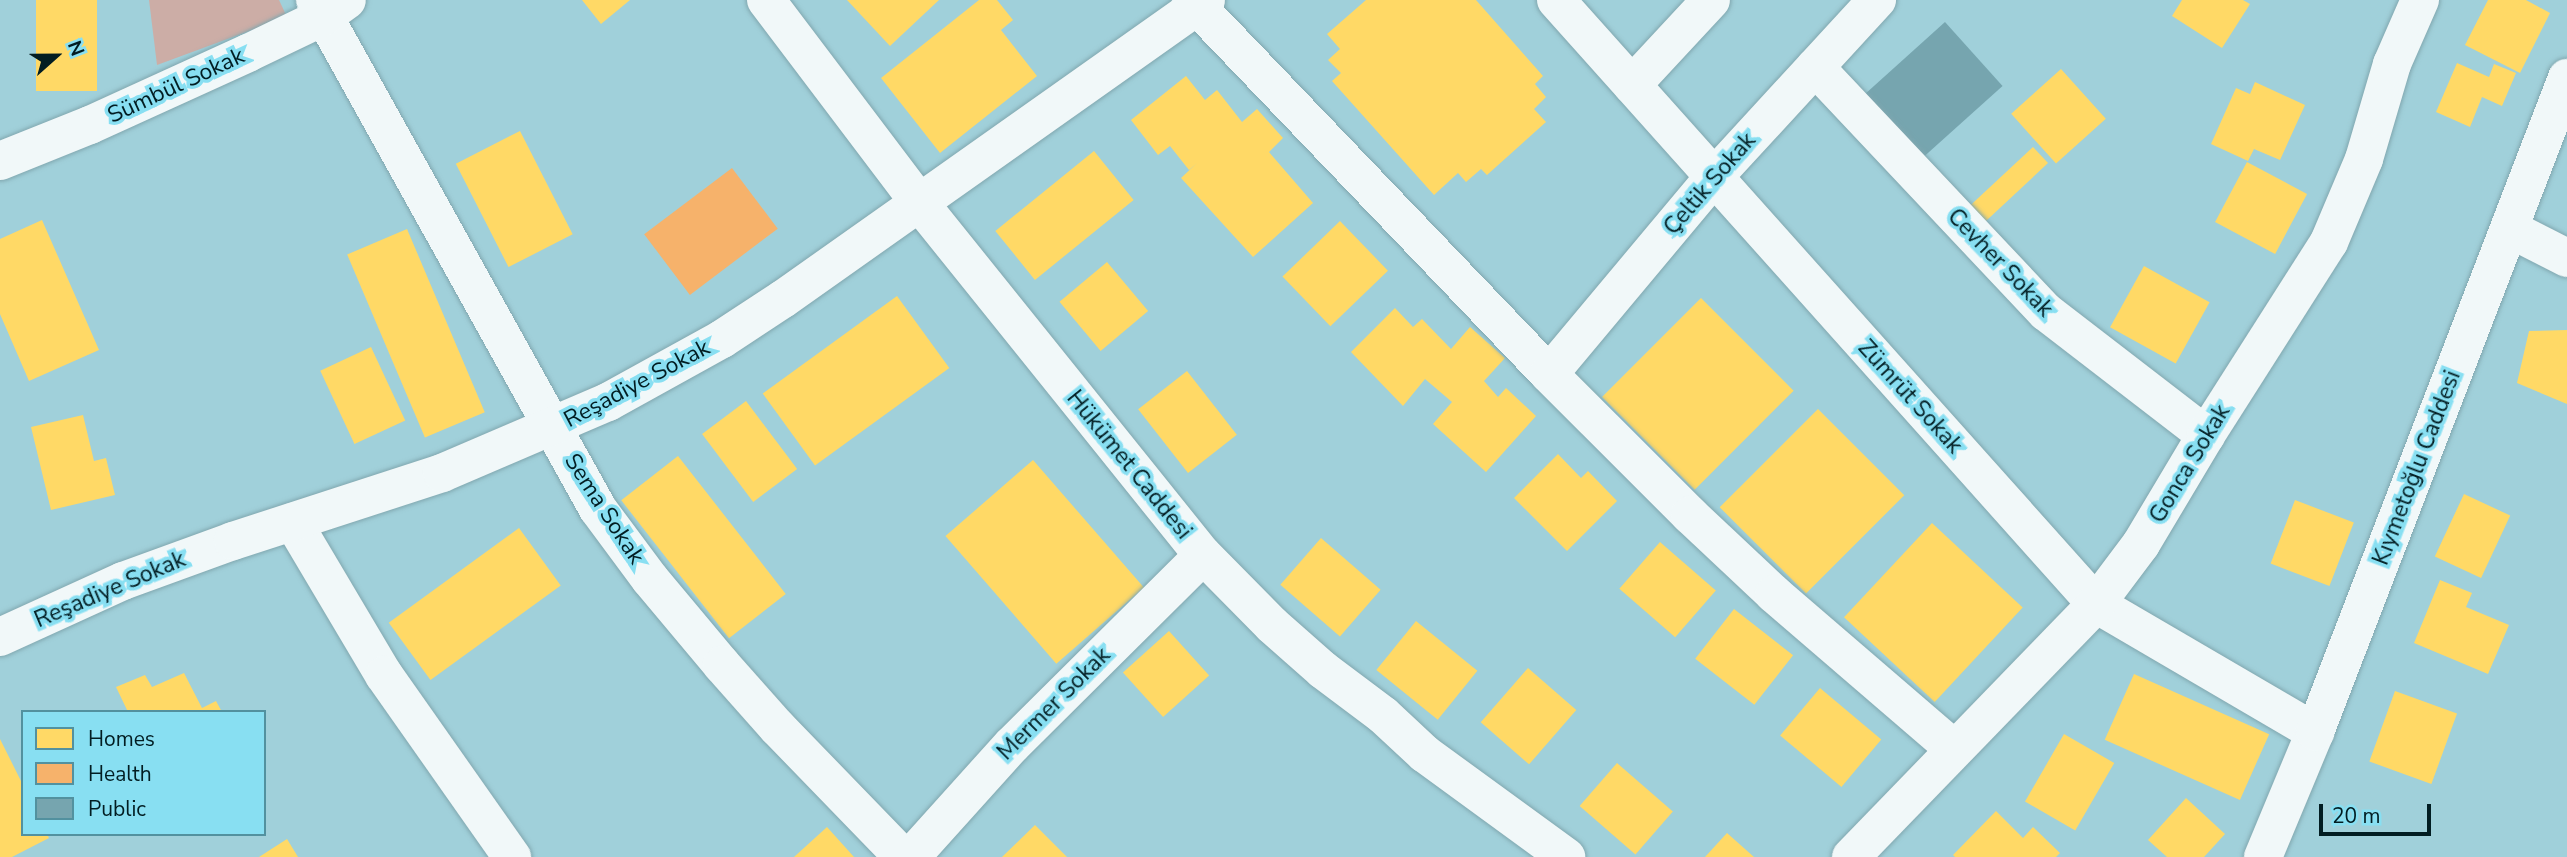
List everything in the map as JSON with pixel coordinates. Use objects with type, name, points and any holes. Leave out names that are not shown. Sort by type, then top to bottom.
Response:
[{"type":"street","name":"Hükümet Caddesi","points":[[765,0],[918,201],[1203,555],[1272,625],[1323,670],[1384,715],[1425,754],[1566,857]]},
{"type":"street","name":"Zümrüt Sokak","points":[[1556,0],[2096,604],[2315,732]]},
{"type":"street","points":[[1632,85],[1711,0]]},
{"type":"street","name":"Çeltik Sokak","points":[[1549,374],[1714,177],[1877,0]]},
{"type":"street","name":"Gonca Sokak","points":[[1851,857],[1953,748],[2096,604],[2141,544],[2206,435],[2329,242],[2364,159],[2392,64],[2420,0]]},
{"type":"street","name":"Reşadiye Sokak","points":[[0,637],[123,581],[442,473],[608,402],[722,339],[783,299],[1198,2]]},
{"type":"street","points":[[1198,2],[1549,374],[1765,585],[1953,748]]},
{"type":"street","name":"Sümbül Sokak","points":[[0,161],[90,125],[329,5]]},
{"type":"street","name":"Sema Sokak","points":[[329,5],[552,428],[598,509],[650,579],[777,727],[903,857]]},
{"type":"street","name":"Cevher Sokak","points":[[1815,67],[2046,312],[2206,435]]},
{"type":"street","name":"Kıymetoğlu Caddesi","points":[[2263,857],[2315,732],[2567,78]]},
{"type":"street","points":[[2510,229],[2567,258]]},
{"type":"street","points":[[293,522],[384,675],[512,857]]},
{"type":"street","name":"Mermer Sokak","points":[[911,857],[1012,745],[1203,555]]},
{"type":"shaded area","points":[[149,0],[279,0],[287,17],[157,65]]},
{"type":"building: Homes","points":[[36,0],[97,0],[97,91],[36,91]]},
{"type":"building: Homes","points":[[582,0],[630,0],[601,24]]},
{"type":"building: Homes","points":[[847,0],[939,0],[890,46]]},
{"type":"building: Homes","points":[[979,0],[997,0],[1013,20],[1001,30],[1037,76],[940,153],[881,78]]},
{"type":"building: Homes","points":[[1366,0],[1476,0],[1543,76],[1535,84],[1546,97],[1534,109],[1546,122],[1487,175],[1481,169],[1466,182],[1458,173],[1434,195],[1332,81],[1341,73],[1328,60],[1340,49],[1327,34]]},
{"type":"building: Homes","points":[[2182,0],[2243,0],[2250,4],[2222,48],[2172,16]]},
{"type":"building: Homes","points":[[2488,0],[2526,0],[2550,13],[2520,73],[2465,45]]},
{"type":"building: Homes","points":[[2457,63],[2489,77],[2494,64],[2516,73],[2502,106],[2482,97],[2470,127],[2436,112]]},
{"type":"building: Homes","points":[[2061,69],[2106,119],[2056,164],[2011,114]]},
{"type":"building: Homes","points":[[1186,76],[1205,100],[1217,90],[1242,122],[1257,109],[1283,138],[1269,152],[1313,203],[1253,257],[1181,178],[1197,163],[1189,170],[1170,146],[1158,155],[1131,120]]},
{"type":"building: Homes","points":[[2255,82],[2305,105],[2280,160],[2254,149],[2248,161],[2211,144],[2236,88],[2250,94]]},
{"type":"building: Homes","points":[[520,131],[573,234],[509,267],[456,164]]},
{"type":"building: Homes","points":[[2033,147],[2048,163],[1984,222],[1969,206]]},
{"type":"building: Homes","points":[[1094,151],[1134,200],[1035,280],[995,231]]},
{"type":"building: Homes","points":[[2247,162],[2307,194],[2275,254],[2215,222]]},
{"type":"building: Homes","points":[[42,220],[99,350],[29,381],[0,314],[0,239]]},
{"type":"building: Homes","points":[[1340,221],[1388,271],[1330,326],[1282,277]]},
{"type":"building: Homes","points":[[407,229],[485,412],[425,438],[347,254]]},
{"type":"building: Homes","points":[[1107,262],[1148,311],[1101,351],[1060,302]]},
{"type":"building: Homes","points":[[2144,266],[2210,302],[2176,364],[2110,327]]},
{"type":"building: Homes","points":[[897,296],[949,368],[815,466],[763,394]]},
{"type":"building: Homes","points":[[1701,298],[1794,391],[1695,490],[1602,397]]},
{"type":"building: Homes","points":[[1395,308],[1413,327],[1422,319],[1451,349],[1470,327],[1505,358],[1484,381],[1498,397],[1506,388],[1536,416],[1486,472],[1433,424],[1452,402],[1425,379],[1403,406],[1351,352]]},
{"type":"building: Homes","points":[[2567,330],[2567,404],[2517,383],[2529,331]]},
{"type":"building: Homes","points":[[371,347],[405,420],[354,444],[320,371]]},
{"type":"building: Homes","points":[[1187,371],[1237,435],[1188,473],[1138,409]]},
{"type":"building: Homes","points":[[746,401],[797,469],[753,502],[702,434]]},
{"type":"building: Homes","points":[[1818,409],[1904,495],[1806,594],[1720,507]]},
{"type":"building: Homes","points":[[83,415],[94,461],[106,458],[115,495],[51,510],[31,427]]},
{"type":"building: Homes","points":[[1558,454],[1581,478],[1588,471],[1617,501],[1567,551],[1514,498]]},
{"type":"building: Homes","points":[[678,456],[786,594],[729,638],[621,500]]},
{"type":"building: Homes","points":[[1033,460],[1144,588],[1056,664],[945,536]]},
{"type":"building: Homes","points":[[2464,494],[2510,516],[2481,578],[2435,557]]},
{"type":"building: Homes","points":[[2295,500],[2354,523],[2329,586],[2271,563]]},
{"type":"building: Homes","points":[[1932,523],[2023,608],[1935,702],[1844,617]]},
{"type":"building: Homes","points":[[519,528],[561,585],[430,680],[389,623]]},
{"type":"building: Homes","points":[[1321,538],[1381,590],[1340,637],[1280,585]]},
{"type":"building: Homes","points":[[1660,542],[1716,591],[1675,637],[1619,589]]},
{"type":"building: Homes","points":[[2440,580],[2472,593],[2466,607],[2509,625],[2488,674],[2414,643]]},
{"type":"building: Homes","points":[[1734,609],[1793,655],[1754,705],[1695,659]]},
{"type":"building: Homes","points":[[1416,621],[1477,671],[1438,720],[1376,670]]},
{"type":"building: Homes","points":[[1169,631],[1209,676],[1163,717],[1123,672]]},
{"type":"building: Homes","points":[[1528,668],[1576,710],[1529,764],[1481,722]]},
{"type":"building: Homes","points":[[184,673],[202,708],[216,701],[221,710],[127,710],[116,687],[145,675],[152,687]]},
{"type":"building: Homes","points":[[2134,674],[2269,734],[2240,800],[2105,740]]},
{"type":"building: Homes","points":[[1820,688],[1881,739],[1841,787],[1780,735]]},
{"type":"building: Homes","points":[[2395,691],[2457,714],[2431,784],[2369,761]]},
{"type":"building: Homes","points":[[2064,734],[2114,763],[2075,831],[2025,802]]},
{"type":"building: Homes","points":[[0,739],[21,781],[21,836],[49,838],[12,857],[0,857]]},
{"type":"building: Homes","points":[[1617,763],[1673,812],[1635,855],[1580,806]]},
{"type":"building: Homes","points":[[2186,798],[2225,834],[2204,857],[2167,857],[2148,840]]},
{"type":"building: Homes","points":[[1996,811],[2023,838],[2033,827],[2060,853],[2056,857],[1955,857],[1953,855]]},
{"type":"building: Homes","points":[[1035,825],[1067,857],[1002,857]]},
{"type":"building: Homes","points":[[827,827],[854,857],[794,857]]},
{"type":"building: Homes","points":[[1727,833],[1754,857],[1705,857]]},
{"type":"building: Homes","points":[[287,839],[298,857],[259,857]]},
{"type":"building: Health","points":[[732,168],[778,229],[690,295],[644,234]]},
{"type":"building: Public","points":[[1945,22],[2003,86],[1917,163],[1860,99]]}]
